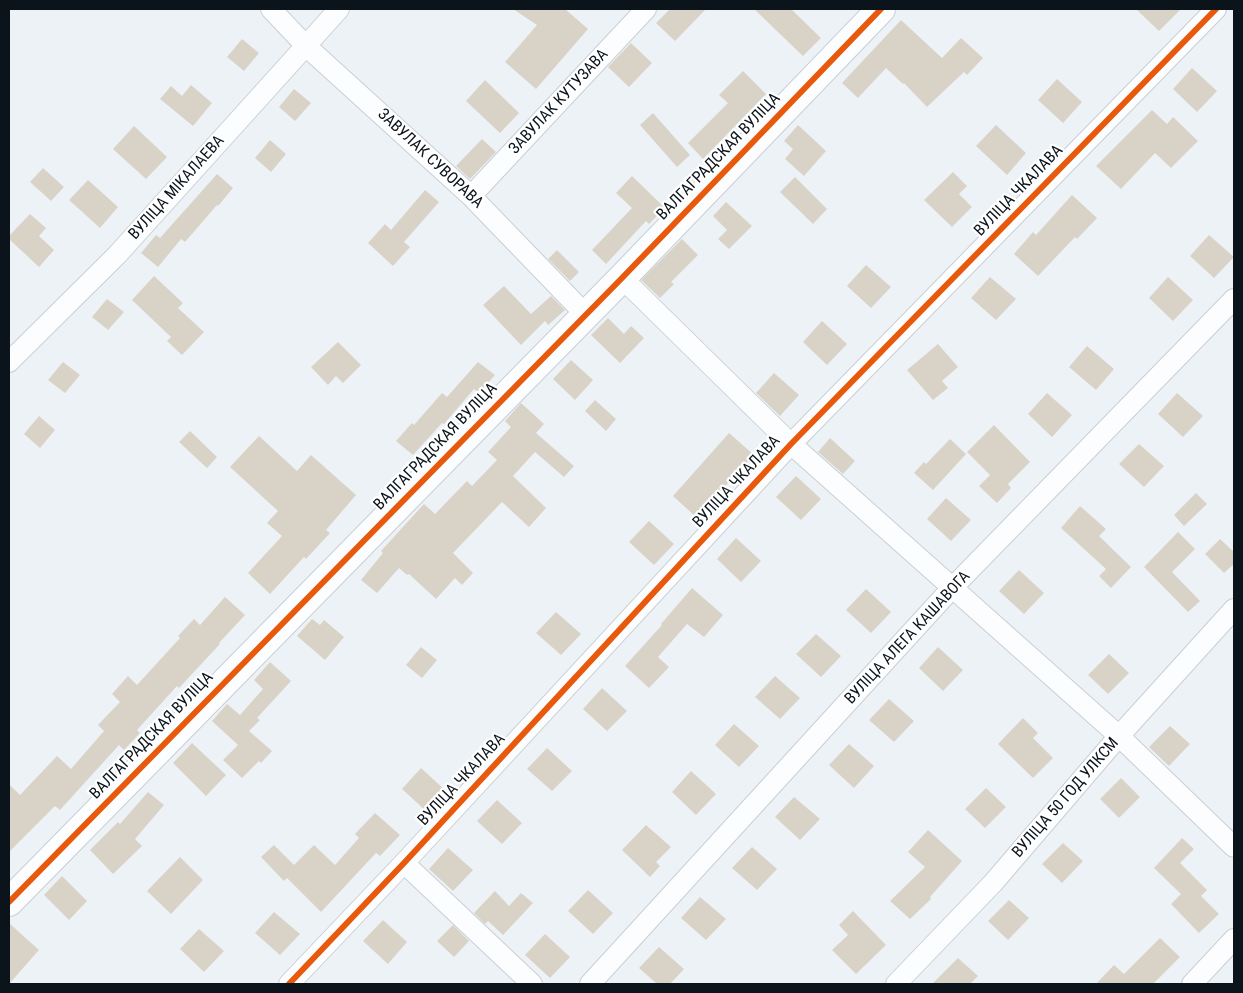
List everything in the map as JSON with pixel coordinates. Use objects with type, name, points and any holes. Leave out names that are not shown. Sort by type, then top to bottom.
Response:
[{"type":"street","name":"ЗАВУЛАК СУВОРАВА","points":[[271,9],[306,46],[471,196],[585,314]]},
{"type":"street","name":"ВУЛІЦА МІКАЛАЕВА","points":[[9,362],[117,255],[339,9]]},
{"type":"street","name":"ЗАВУЛАК КУТУЗАВА","points":[[471,196],[646,9]]},
{"type":"street","name":"ВАЛГАГРАДСКАЯ ВУЛІЦА","points":[[9,902],[622,278],[881,9]]},
{"type":"street","name":"ВУЛІЦА ЧКАЛАВА","points":[[289,984],[404,863],[791,444],[1216,9]]},
{"type":"street","points":[[622,278],[791,444],[1119,736],[1234,847]]},
{"type":"street","name":"ВУЛІЦА АЛЕГА КАШАВОГА","points":[[590,984],[952,588],[1234,299]]},
{"type":"street","name":"ВУЛІЦА 50 ГОД УЛКСМ","points":[[896,984],[993,882],[1119,736],[1234,609]]},
{"type":"street","points":[[404,863],[532,984]]},
{"type":"street","points":[[1192,984],[1234,938]]},
{"type":"building","points":[[513,9],[565,9],[588,29],[536,89],[505,62],[537,25]]},
{"type":"building","points":[[670,9],[706,9],[675,41],[656,23]]},
{"type":"building","points":[[754,9],[791,9],[821,38],[803,56]]},
{"type":"building","points":[[1136,9],[1181,9],[1159,31]]},
{"type":"building","points":[[901,20],[942,58],[961,38],[983,58],[967,75],[964,72],[927,107],[904,83],[886,68],[858,98],[842,83]]},
{"type":"building","points":[[242,39],[259,53],[244,71],[227,57]]},
{"type":"building","points":[[631,43],[652,63],[629,87],[608,67]]},
{"type":"building","points":[[1192,68],[1217,91],[1197,112],[1173,89]]},
{"type":"building","points":[[743,71],[766,94],[703,159],[688,143],[728,103],[719,95]]},
{"type":"building","points":[[1057,79],[1082,102],[1063,123],[1038,100]]},
{"type":"building","points":[[485,80],[519,113],[500,133],[466,101]]},
{"type":"building","points":[[191,85],[212,103],[193,126],[160,99],[171,86],[182,96]]},
{"type":"building","points":[[294,89],[311,103],[295,121],[279,107]]},
{"type":"building","points":[[1152,110],[1167,124],[1173,117],[1198,141],[1171,168],[1155,153],[1121,189],[1096,166]]},
{"type":"building","points":[[653,113],[690,155],[677,167],[640,125]]},
{"type":"building","points":[[798,125],[826,151],[804,176],[785,159],[793,149],[784,141]]},
{"type":"building","points":[[996,125],[1026,153],[1007,175],[976,146]]},
{"type":"building","points":[[134,126],[167,157],[146,179],[113,149]]},
{"type":"building","points":[[482,139],[496,152],[470,179],[456,166]]},
{"type":"building","points":[[270,140],[286,154],[271,172],[255,158]]},
{"type":"building","points":[[43,168],[64,187],[51,201],[30,182]]},
{"type":"building","points":[[953,172],[967,186],[959,194],[972,207],[952,227],[924,200]]},
{"type":"building","points":[[217,174],[233,188],[185,242],[181,239],[158,267],[141,253],[156,235],[160,238]]},
{"type":"building","points":[[632,176],[665,208],[649,224],[646,221],[606,264],[592,250],[632,208],[616,193]]},
{"type":"building","points":[[795,177],[827,209],[813,224],[780,192]]},
{"type":"building","points":[[88,180],[118,207],[100,228],[69,200]]},
{"type":"building","points":[[425,190],[439,202],[404,242],[410,247],[393,266],[368,243],[385,224],[391,230]]},
{"type":"building","points":[[1072,195],[1097,218],[1077,239],[1075,237],[1038,276],[1014,254],[1033,232],[1036,235]]},
{"type":"building","points":[[726,202],[752,226],[729,249],[718,239],[727,230],[713,216]]},
{"type":"building","points":[[30,214],[46,228],[39,236],[54,250],[39,267],[9,239],[9,236]]},
{"type":"building","points":[[1209,235],[1234,257],[1214,278],[1190,256]]},
{"type":"building","points":[[682,239],[698,255],[671,282],[674,284],[660,298],[641,280]]},
{"type":"building","points":[[557,250],[579,272],[570,281],[548,259]]},
{"type":"building","points":[[866,265],[891,287],[871,308],[847,286]]},
{"type":"building","points":[[154,276],[183,303],[178,308],[204,332],[182,355],[167,341],[171,337],[132,300]]},
{"type":"building","points":[[990,277],[1016,299],[996,320],[971,298]]},
{"type":"building","points":[[1168,277],[1193,300],[1173,321],[1149,298]]},
{"type":"building","points":[[504,286],[531,314],[551,296],[565,310],[548,325],[545,321],[521,345],[483,305]]},
{"type":"building","points":[[107,299],[124,312],[108,330],[92,317]]},
{"type":"building","points":[[608,318],[624,334],[631,326],[644,338],[620,363],[591,335]]},
{"type":"building","points":[[822,321],[847,344],[827,365],[803,342]]},
{"type":"building","points":[[338,342],[361,365],[343,383],[336,376],[328,385],[311,367]]},
{"type":"building","points":[[938,344],[958,367],[942,381],[948,388],[933,400],[907,370]]},
{"type":"building","points":[[1087,346],[1114,369],[1096,390],[1069,367]]},
{"type":"building","points":[[571,360],[593,380],[575,400],[553,379]]},
{"type":"building","points":[[63,362],[80,375],[65,393],[48,380]]},
{"type":"building","points":[[478,362],[495,375],[479,393],[474,389],[444,424],[442,423],[413,455],[396,441],[412,423],[414,425],[442,393],[447,397]]},
{"type":"building","points":[[774,373],[799,395],[780,416],[756,393]]},
{"type":"building","points":[[1047,393],[1072,415],[1052,437],[1028,414]]},
{"type":"building","points":[[1177,393],[1203,416],[1183,437],[1158,414]]},
{"type":"building","points":[[595,400],[616,419],[606,431],[585,411]]},
{"type":"building","points":[[521,403],[544,424],[536,433],[574,466],[564,477],[535,452],[513,476],[546,508],[529,527],[502,502],[453,553],[473,573],[462,585],[455,578],[436,599],[409,574],[407,575],[399,568],[377,593],[361,580],[383,553],[381,551],[424,504],[435,514],[467,481],[472,486],[497,460],[488,452],[511,427],[505,421]]},
{"type":"building","points":[[39,416],[55,430],[40,448],[24,434]]},
{"type":"building","points":[[994,425],[1030,462],[1008,484],[1011,488],[997,503],[979,486],[990,475],[967,452]]},
{"type":"building","points":[[190,431],[217,457],[207,468],[179,442]]},
{"type":"building","points":[[729,433],[754,455],[697,518],[673,496]]},
{"type":"building","points":[[259,436],[297,471],[311,455],[356,495],[326,530],[330,533],[306,559],[304,557],[270,594],[248,573],[282,536],[267,523],[278,511],[230,467]]},
{"type":"building","points":[[830,438],[855,461],[843,474],[818,452]]},
{"type":"building","points":[[950,439],[966,454],[933,490],[914,473],[924,462],[926,464]]},
{"type":"building","points":[[1139,444],[1164,466],[1144,487],[1119,464]]},
{"type":"building","points":[[796,476],[821,499],[801,520],[776,497]]},
{"type":"building","points":[[1196,493],[1207,504],[1184,526],[1174,515]]},
{"type":"building","points":[[946,498],[971,520],[951,541],[927,519]]},
{"type":"building","points":[[1080,506],[1106,529],[1099,536],[1131,567],[1111,588],[1099,576],[1106,569],[1061,528]]},
{"type":"building","points":[[649,521],[674,544],[654,565],[629,542]]},
{"type":"building","points":[[1178,532],[1195,549],[1172,572],[1200,601],[1188,612],[1144,567]]},
{"type":"building","points":[[736,538],[761,561],[741,582],[717,559]]},
{"type":"building","points":[[1220,539],[1234,552],[1234,564],[1224,573],[1205,554]]},
{"type":"building","points":[[1019,570],[1044,593],[1024,614],[999,591]]},
{"type":"building","points":[[692,588],[723,615],[704,637],[687,624],[658,657],[669,667],[649,688],[625,666]]},
{"type":"building","points":[[866,589],[891,612],[871,633],[846,610]]},
{"type":"building","points":[[225,597],[245,615],[179,688],[177,686],[137,730],[140,733],[124,750],[119,745],[60,810],[55,806],[9,852],[9,784],[20,795],[57,756],[71,769],[104,731],[98,725],[120,702],[112,694],[128,676],[137,685],[180,638],[178,636],[194,619],[200,625]]},
{"type":"building","points":[[556,612],[581,634],[561,655],[536,633]]},
{"type":"building","points":[[312,619],[320,625],[324,620],[344,637],[325,660],[297,636]]},
{"type":"building","points":[[816,634],[841,656],[821,677],[796,654]]},
{"type":"building","points":[[421,647],[437,660],[422,678],[406,665]]},
{"type":"building","points":[[938,647],[963,670],[943,691],[919,668]]},
{"type":"building","points":[[1109,654],[1129,673],[1108,694],[1088,675]]},
{"type":"building","points":[[270,662],[291,681],[257,718],[260,720],[249,731],[272,751],[261,763],[259,761],[242,778],[223,760],[238,745],[212,721],[227,704],[240,715],[263,689],[254,680]]},
{"type":"building","points":[[775,676],[800,698],[780,719],[755,697]]},
{"type":"building","points":[[602,688],[627,711],[607,731],[583,709]]},
{"type":"building","points":[[889,699],[914,721],[894,742],[869,720]]},
{"type":"building","points":[[1023,718],[1038,733],[1033,738],[1053,758],[1033,778],[998,744]]},
{"type":"building","points":[[734,724],[759,746],[739,767],[715,745]]},
{"type":"building","points":[[1170,726],[1190,744],[1169,766],[1149,747]]},
{"type":"building","points":[[192,743],[226,775],[206,796],[173,763]]},
{"type":"building","points":[[849,744],[874,766],[854,788],[829,765]]},
{"type":"building","points":[[547,748],[572,771],[552,791],[527,769]]},
{"type":"building","points":[[421,768],[446,791],[427,812],[402,789]]},
{"type":"building","points":[[691,771],[716,794],[696,815],[672,792]]},
{"type":"building","points":[[1121,778],[1140,797],[1119,818],[1100,799]]},
{"type":"building","points":[[986,788],[1006,807],[985,828],[965,809]]},
{"type":"building","points":[[148,792],[164,805],[135,839],[142,846],[113,874],[90,850],[118,822],[120,824]]},
{"type":"building","points":[[794,797],[820,819],[800,840],[775,817]]},
{"type":"building","points":[[497,800],[522,823],[502,844],[477,821]]},
{"type":"building","points":[[375,813],[400,835],[380,856],[376,853],[321,912],[287,878],[284,881],[261,857],[274,845],[294,865],[314,845],[335,865],[359,838],[355,834]]},
{"type":"building","points":[[646,825],[671,847],[656,862],[660,866],[650,877],[622,850]]},
{"type":"building","points":[[928,830],[962,861],[930,897],[931,899],[910,919],[890,901],[925,867],[908,852]]},
{"type":"building","points":[[1182,838],[1194,849],[1180,863],[1207,890],[1201,896],[1219,914],[1199,933],[1171,904],[1181,894],[1154,868]]},
{"type":"building","points":[[1063,843],[1083,861],[1062,883],[1042,864]]},
{"type":"building","points":[[752,847],[777,869],[757,890],[732,868]]},
{"type":"building","points":[[448,848],[473,870],[453,891],[429,869]]},
{"type":"building","points":[[180,857],[203,880],[171,914],[147,891]]},
{"type":"building","points":[[62,876],[87,901],[69,920],[44,895]]},
{"type":"building","points":[[588,890],[613,913],[593,934],[568,911]]},
{"type":"building","points":[[495,891],[509,906],[521,893],[533,903],[503,935],[488,921],[485,924],[474,913]]},
{"type":"building","points":[[700,897],[726,919],[706,940],[681,918]]},
{"type":"building","points":[[1009,900],[1029,918],[1008,940],[988,921]]},
{"type":"building","points":[[853,911],[886,945],[856,974],[832,950],[848,935],[839,925]]},
{"type":"building","points":[[274,912],[300,934],[280,955],[255,933]]},
{"type":"building","points":[[383,920],[407,942],[388,964],[363,941]]},
{"type":"building","points":[[9,923],[39,950],[9,984]]},
{"type":"building","points":[[453,925],[469,941],[454,957],[437,941]]},
{"type":"building","points":[[199,929],[224,951],[204,972],[180,949]]},
{"type":"building","points":[[545,934],[570,957],[550,978],[525,955]]},
{"type":"building","points":[[1160,938],[1180,957],[1153,984],[1096,984],[1114,965],[1124,974]]},
{"type":"building","points":[[659,947],[684,969],[670,984],[657,984],[639,968]]},
{"type":"building","points":[[958,958],[978,976],[970,984],[932,984]]},
{"type":"cycle path","points":[[9,902],[622,278],[881,9]]},
{"type":"cycle path","points":[[289,984],[404,863],[791,444],[1216,9]]}]
